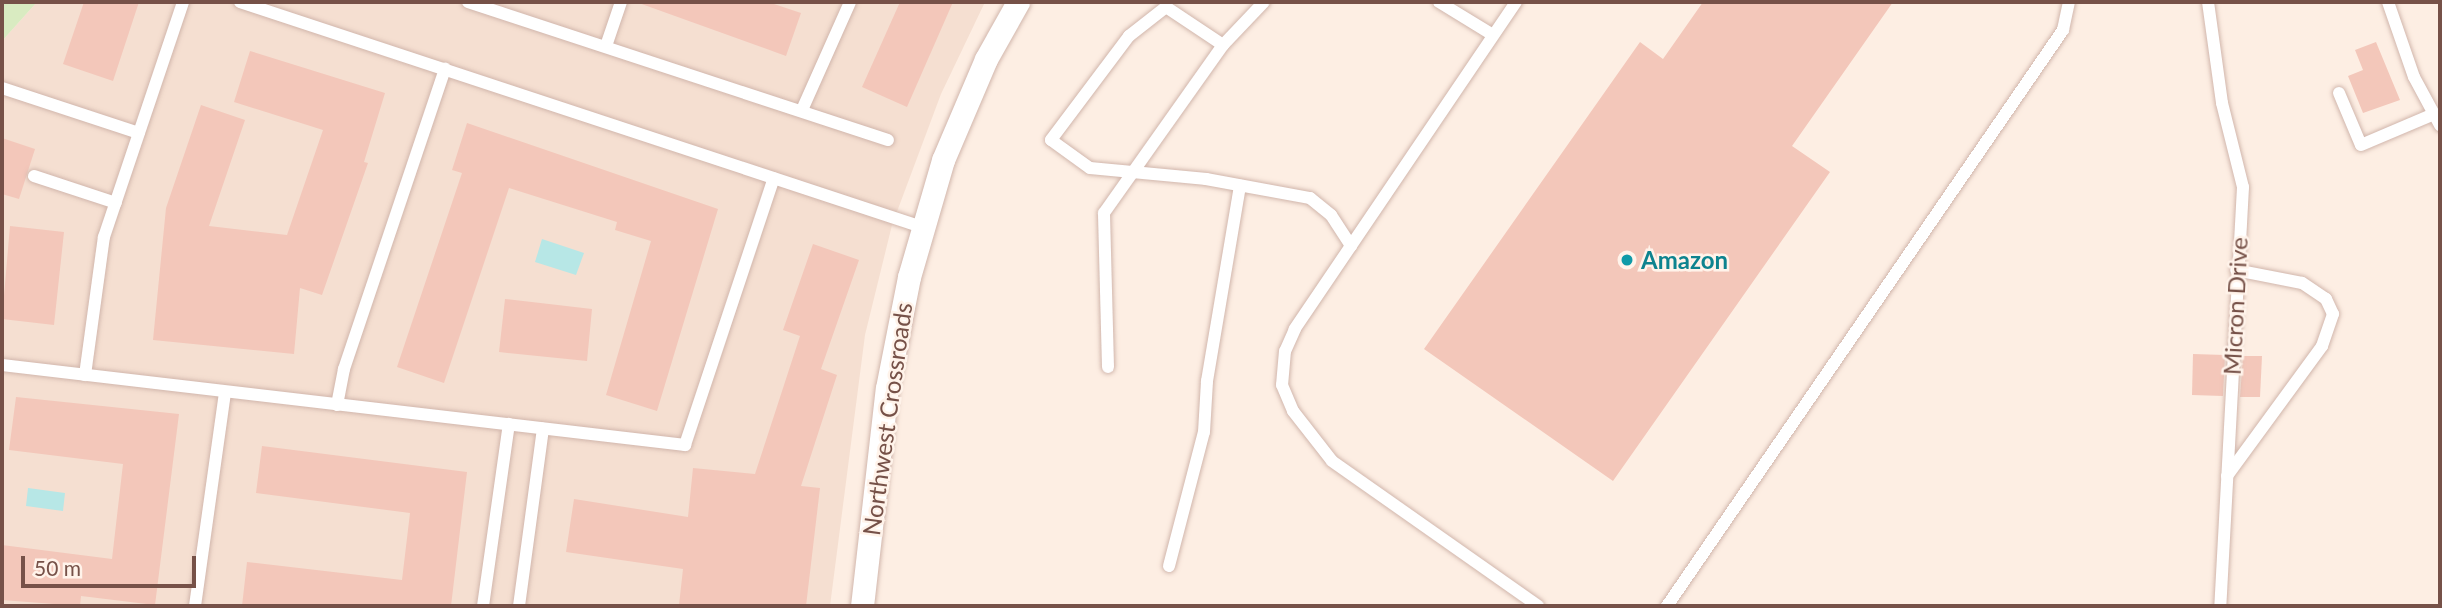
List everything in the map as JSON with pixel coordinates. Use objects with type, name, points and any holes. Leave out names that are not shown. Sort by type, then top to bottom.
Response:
[{"type":"street","name":"Northwest Crossroads","points":[[862,606],[897,323],[943,160],[986,59],[1018,2]]},
{"type":"lane","points":[[85,375],[104,237],[183,2]]},
{"type":"lane","points":[[240,2],[922,227]]},
{"type":"lane","points":[[468,2],[888,140]]},
{"type":"lane","points":[[606,46],[621,2]]},
{"type":"lane","points":[[802,110],[850,2]]},
{"type":"lane","points":[[1108,367],[1104,213],[1223,45],[1264,2]]},
{"type":"lane","points":[[1439,2],[1493,36]]},
{"type":"lane","points":[[1516,2],[1351,246],[1285,351],[1283,385],[1293,411],[1332,461],[1538,606]]},
{"type":"lane","points":[[1669,606],[2063,30],[2068,2]]},
{"type":"lane","points":[[2339,93],[2361,145],[2437,119],[2414,77],[2388,2]]},
{"type":"lane","name":"Micron Drive","points":[[2206,4],[2222,103],[2243,187],[2236,270],[2220,606]]},
{"type":"lane","points":[[1223,45],[1166,7],[1129,36],[1051,140],[1090,168],[1135,170],[1310,198],[1331,215],[1351,246]]},
{"type":"lane","points":[[337,405],[344,369],[444,69]]},
{"type":"lane","points":[[2,88],[139,133]]},
{"type":"lane","points":[[34,176],[116,203]]},
{"type":"lane","points":[[2,365],[685,445],[774,178]]},
{"type":"lane","points":[[1168,566],[1204,432],[1207,381],[1240,186]]},
{"type":"lane","points":[[2227,476],[2322,346],[2333,314],[2326,299],[2302,283],[2236,270]]},
{"type":"lane","points":[[195,606],[225,392]]},
{"type":"lane","points":[[483,606],[509,424]]},
{"type":"lane","points":[[519,606],[543,429]]},
{"type":"shaded area","points":[[37,2],[985,2],[941,94],[892,225],[865,335],[830,606],[2,606],[2,41]]},
{"type":"green space","points":[[2,2],[37,2],[2,41]]},
{"type":"water","points":[[542,239],[584,253],[576,275],[535,262]]},
{"type":"water","points":[[28,488],[65,493],[63,511],[26,506]]},
{"type":"building","points":[[84,2],[139,2],[113,81],[63,64]]},
{"type":"building","points":[[636,2],[768,2],[801,13],[786,56]]},
{"type":"building","points":[[900,2],[953,2],[907,107],[862,87]]},
{"type":"building","name":"Amazon","points":[[1703,2],[1893,2],[1792,146],[1830,172],[1613,481],[1424,349],[1640,42],[1663,59]]},
{"type":"building","points":[[2376,42],[2400,100],[2363,113],[2348,76],[2363,70],[2355,50]]},
{"type":"building","points":[[250,51],[385,93],[364,162],[368,163],[322,295],[300,288],[294,354],[153,340],[166,208],[201,105],[245,120],[209,226],[287,235],[323,130],[234,102]]},
{"type":"building","points":[[467,123],[718,209],[657,411],[606,395],[651,241],[615,230],[617,222],[509,188],[444,383],[397,367],[462,173],[452,170]]},
{"type":"building","points":[[2,138],[35,149],[19,199],[2,194]]},
{"type":"building","points":[[10,226],[64,232],[54,325],[2,319]]},
{"type":"building","points":[[813,244],[859,260],[821,369],[837,375],[801,486],[820,488],[806,606],[679,605],[683,569],[566,552],[574,499],[688,517],[693,468],[755,474],[800,336],[783,330]]},
{"type":"building","points":[[505,299],[592,309],[587,361],[499,352]]},
{"type":"building","points":[[2193,354],[2225,355],[2223,396],[2192,395]]},
{"type":"building","points":[[2243,356],[2262,356],[2260,397],[2240,397]]},
{"type":"building","points":[[16,397],[179,414],[155,605],[81,596],[80,606],[2,600],[2,545],[112,559],[123,464],[9,450]]},
{"type":"building","points":[[262,446],[467,472],[451,606],[242,606],[247,562],[402,580],[410,513],[256,493]]},
{"type":"place","name":"Amazon","points":[[1627,260]]}]
